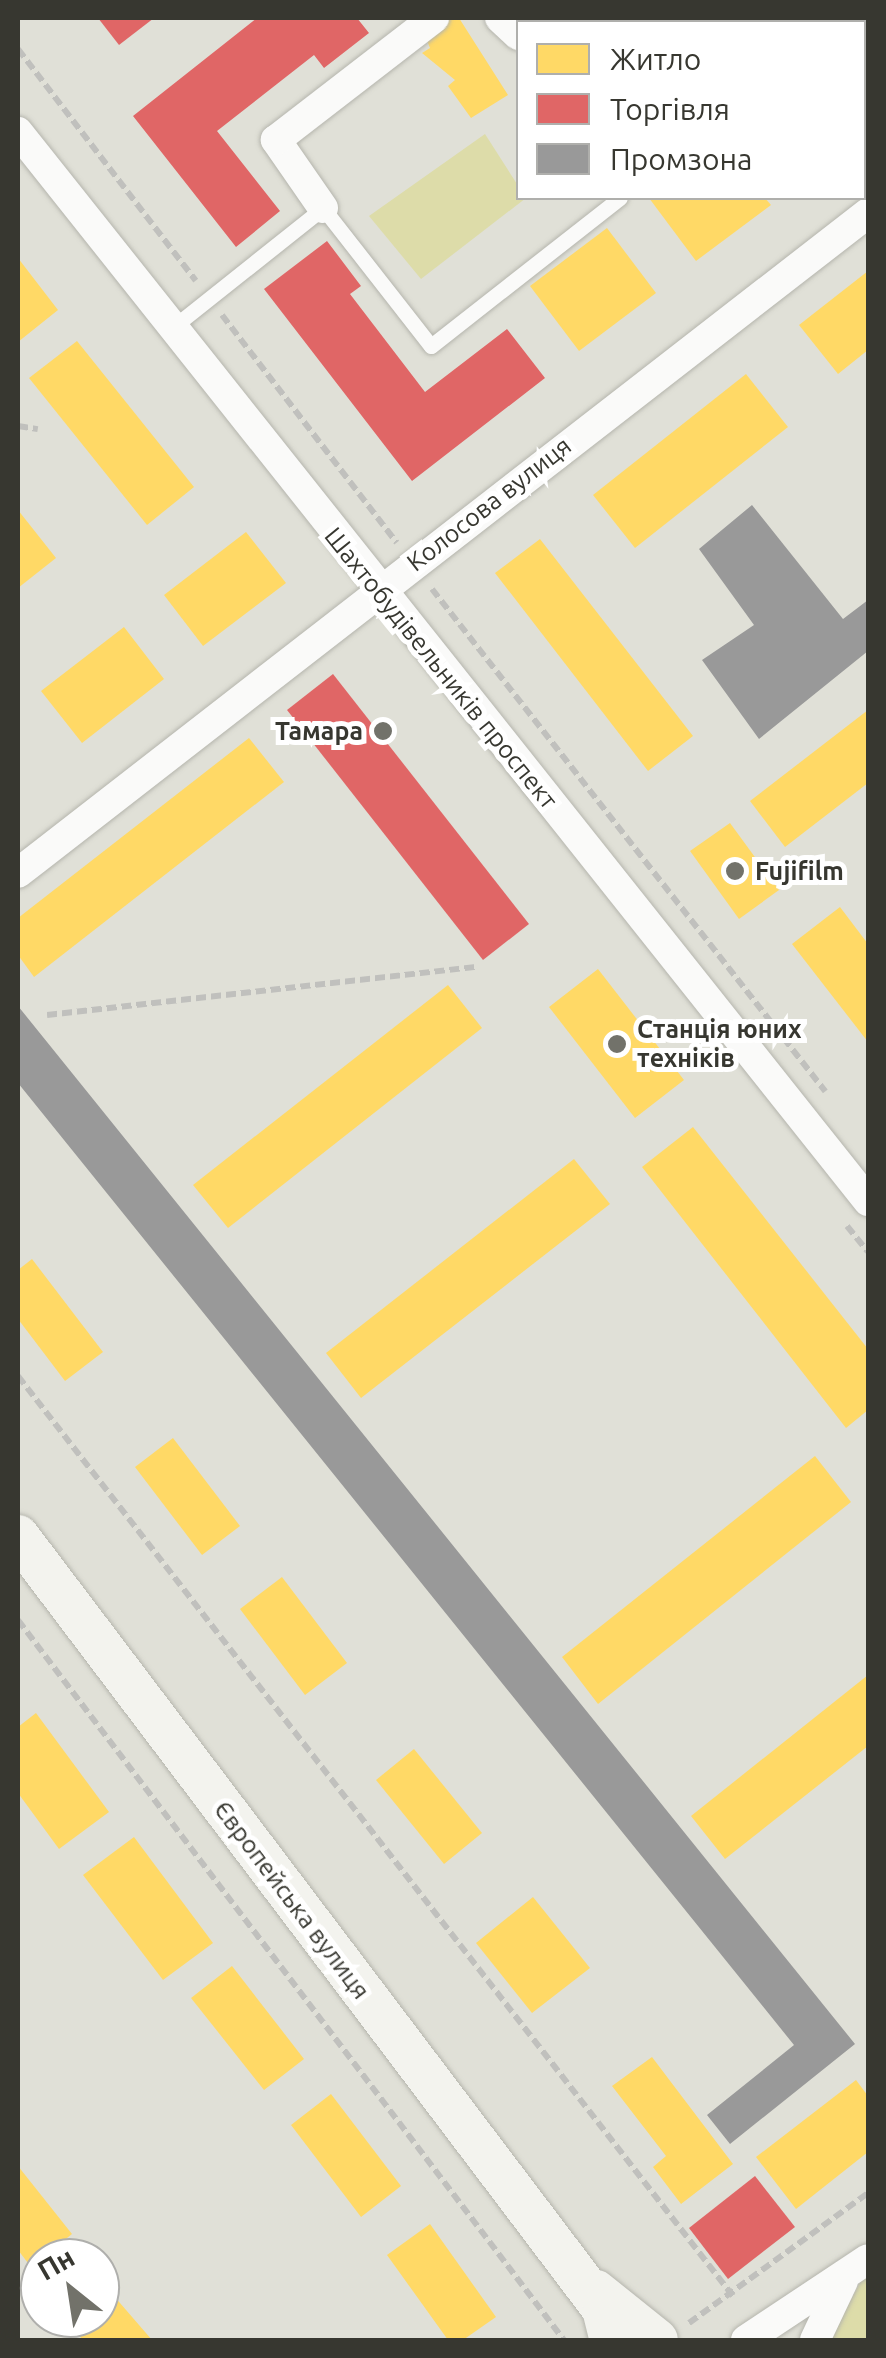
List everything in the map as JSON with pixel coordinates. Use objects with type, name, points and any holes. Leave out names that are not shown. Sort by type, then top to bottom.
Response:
[{"type":"street","points":[[323,208],[276,140],[434,18]]},
{"type":"street","name":"Шахтобудівельників проспект","points":[[18,132],[378,590],[868,1200]]},
{"type":"street","name":"Колосова вулиця","points":[[18,872],[868,212]]},
{"type":"street","name":"Європейська вулиця","points":[[18,1536],[603,2309],[612,2340]]},
{"type":"street","name":"Європейська вулиця","points":[[566,2263],[672,2332]]},
{"type":"street","points":[[746,2340],[863,2263]]},
{"type":"street","points":[[815,2340],[836,2288],[863,2263]]},
{"type":"lane","points":[[172,328],[323,208],[431,346],[617,200]]},
{"type":"path","points":[[18,426],[38,428]]},
{"type":"path","points":[[412,563],[832,1101]]},
{"type":"path","points":[[48,1015],[478,967]]},
{"type":"path","points":[[18,1376],[733,2296]]},
{"type":"path","points":[[18,1620],[564,2340]]},
{"type":"path","points":[[672,2332],[733,2296],[868,2192]]},
{"type":"green space","points":[[485,134],[516,182],[516,200],[523,200],[421,279],[369,216]]},
{"type":"green space","points":[[868,2268],[868,2340],[831,2340],[834,2331]]},
{"type":"building: Житло","points":[[448,18],[459,18],[508,95],[471,118],[448,86],[455,80],[422,53],[430,48],[424,33]]},
{"type":"building: Житло","points":[[540,18],[632,20],[542,20]]},
{"type":"building: Житло","points":[[815,18],[868,18],[866,66],[866,20]]},
{"type":"building: Житло","points":[[650,200],[767,200],[771,205],[696,261]]},
{"type":"building: Житло","points":[[607,228],[656,293],[579,351],[530,286]]},
{"type":"building: Житло","points":[[18,258],[58,310],[18,342]]},
{"type":"building: Житло","points":[[868,271],[868,350],[838,374],[799,325]]},
{"type":"building: Житло","points":[[77,341],[194,487],[147,525],[29,378]]},
{"type":"building: Житло","points":[[746,374],[788,427],[635,548],[593,495]]},
{"type":"building: Житло","points":[[18,510],[56,558],[18,588]]},
{"type":"building: Житло","points":[[246,532],[286,583],[203,646],[164,595]]},
{"type":"building: Житло","points":[[540,539],[693,736],[648,771],[495,573]]},
{"type":"building: Житло","points":[[124,627],[164,679],[82,743],[41,691]]},
{"type":"building: Житло","points":[[868,710],[868,783],[785,847],[750,801]]},
{"type":"building: Житло","points":[[249,738],[284,782],[34,977],[18,955],[18,918]]},
{"type":"building: Житло","name":"Fujifilm","points":[[730,823],[779,890],[739,919],[690,851]]},
{"type":"building: Житло","points":[[840,907],[868,944],[868,1042],[792,944]]},
{"type":"building: Житло","name":"Станція юних техніків","points":[[598,969],[684,1080],[635,1118],[549,1007]]},
{"type":"building: Житло","points":[[448,985],[482,1028],[228,1228],[193,1185]]},
{"type":"building: Житло","points":[[693,1127],[868,1349],[868,1410],[846,1428],[642,1167]]},
{"type":"building: Житло","points":[[574,1159],[610,1204],[361,1398],[326,1353]]},
{"type":"building: Житло","points":[[32,1259],[103,1352],[65,1381],[18,1319],[18,1270]]},
{"type":"building: Житло","points":[[173,1438],[240,1526],[202,1555],[135,1467]]},
{"type":"building: Житло","points":[[815,1456],[851,1502],[598,1704],[562,1657]]},
{"type":"building: Житло","points":[[282,1577],[347,1663],[305,1695],[240,1609]]},
{"type":"building: Житло","points":[[868,1675],[868,1746],[725,1859],[691,1816]]},
{"type":"building: Житло","points":[[36,1713],[109,1812],[59,1849],[18,1793],[18,1727]]},
{"type":"building: Житло","points":[[414,1749],[482,1833],[444,1864],[376,1780]]},
{"type":"building: Житло","points":[[134,1837],[213,1943],[163,1980],[83,1875]]},
{"type":"building: Житло","points":[[533,1897],[590,1968],[532,2013],[476,1943]]},
{"type":"building: Житло","points":[[232,1966],[304,2059],[264,2090],[191,1998]]},
{"type":"building: Житло","points":[[652,2057],[733,2164],[681,2204],[653,2167],[666,2156],[612,2086]]},
{"type":"building: Житло","points":[[856,2080],[868,2096],[868,2152],[796,2209],[756,2157]]},
{"type":"building: Житло","points":[[331,2094],[401,2186],[361,2217],[291,2125]]},
{"type":"building: Житло","points":[[18,2166],[72,2234],[67,2238],[20,2238],[20,2253]]},
{"type":"building: Житло","points":[[430,2224],[496,2317],[463,2340],[448,2340],[387,2255]]},
{"type":"building: Житло","points":[[120,2303],[152,2340],[83,2340],[120,2338]]},
{"type":"building: Торгівля","points":[[98,18],[154,18],[119,45]]},
{"type":"building: Торгівля","points":[[257,18],[357,18],[369,33],[324,68],[314,55],[217,131],[280,211],[236,247],[133,116]]},
{"type":"building: Торгівля","points":[[327,241],[361,286],[350,294],[425,392],[507,329],[545,378],[412,481],[264,289]]},
{"type":"building: Торгівля","points":[[333,674],[529,924],[483,960],[287,710]]},
{"type":"building: Торгівля","points":[[755,2176],[795,2227],[728,2279],[689,2228]]},
{"type":"building: Промзона","points":[[752,505],[843,619],[868,600],[868,651],[759,739],[702,660],[754,625],[699,549]]},
{"type":"building: Промзона","points":[[18,1006],[855,2044],[730,2144],[707,2115],[794,2045],[18,1083]]},
{"type":"place","name":"Тамара","points":[[383,731]]},
{"type":"place","name":"Fujifilm","points":[[735,871]]},
{"type":"place","name":"Станція юних техніків","points":[[617,1044]]}]
